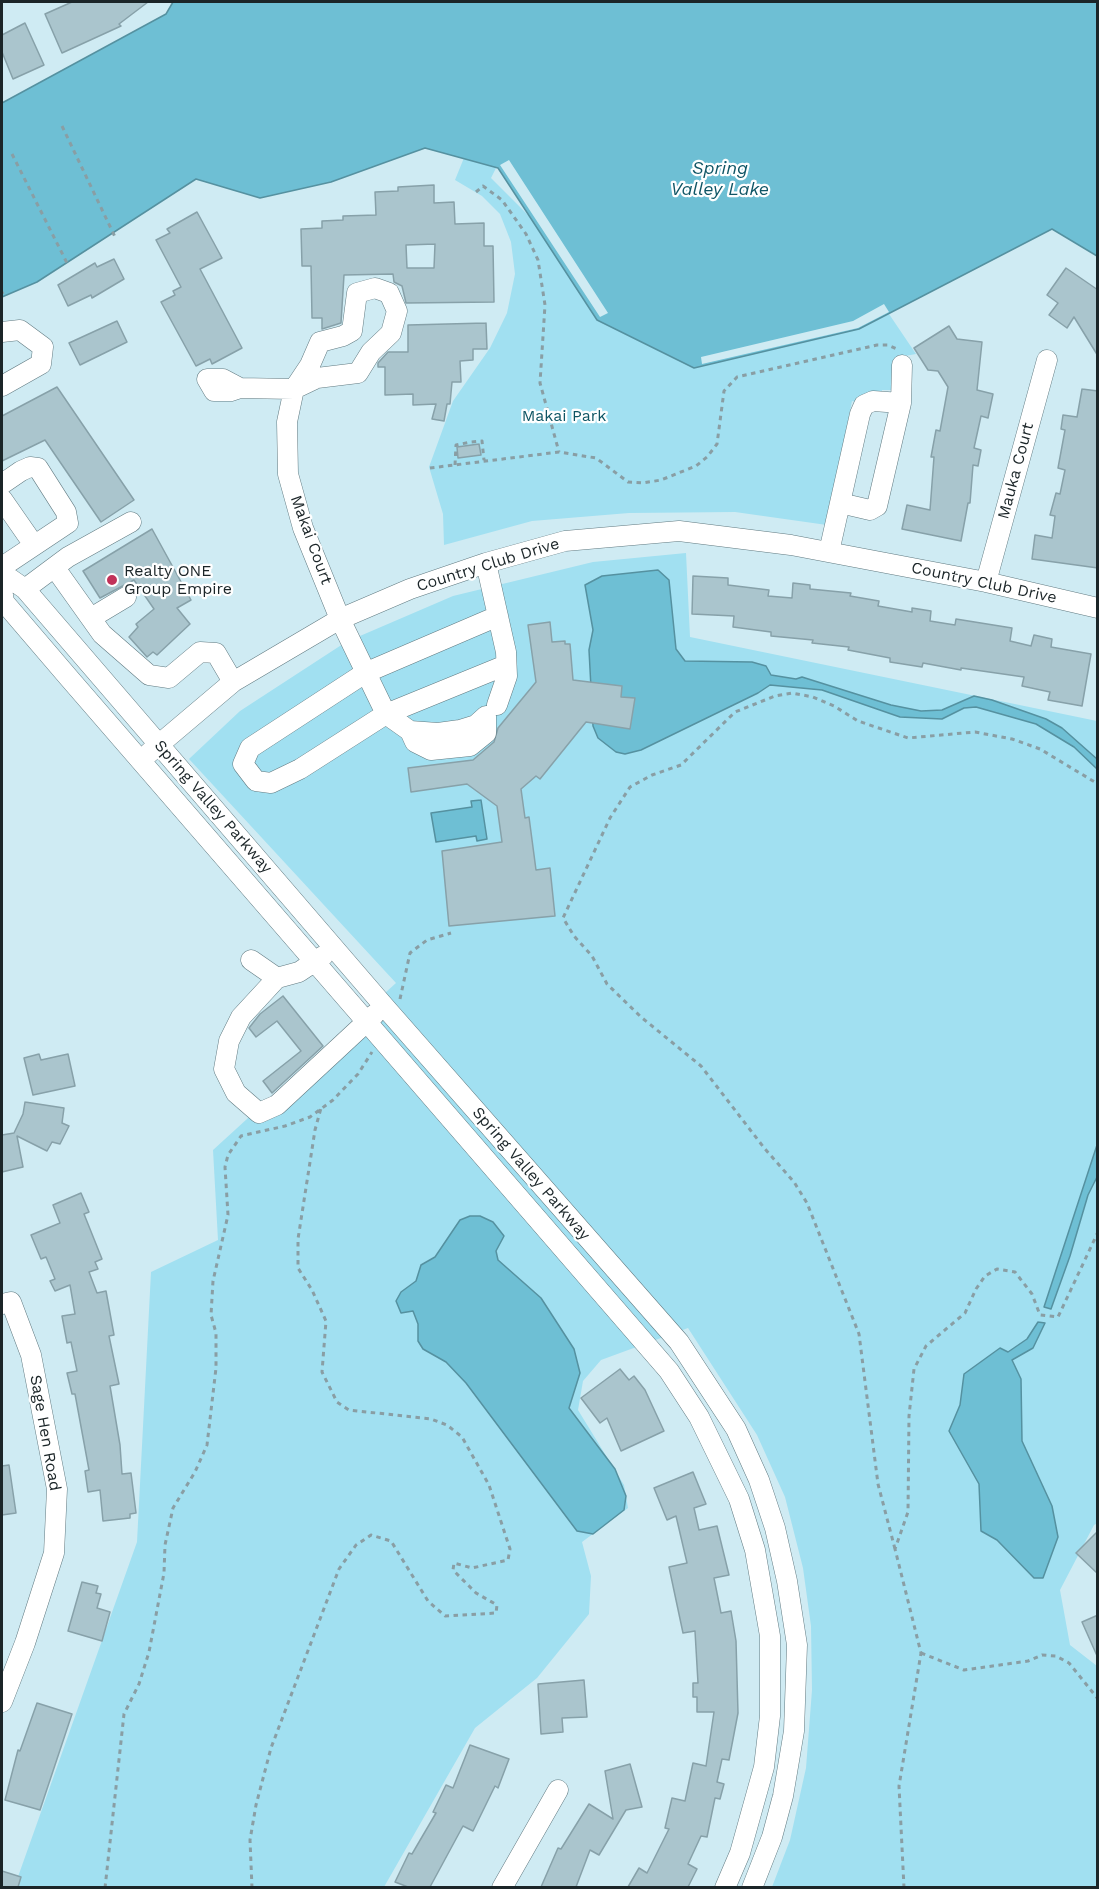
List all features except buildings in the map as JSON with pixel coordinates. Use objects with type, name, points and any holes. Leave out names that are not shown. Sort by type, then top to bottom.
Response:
[{"type":"street","points":[[240,388],[294,389],[317,378],[349,376],[358,373],[371,352],[391,333],[397,311],[388,293],[375,288],[357,293],[352,331],[343,336],[320,342],[310,365],[294,389]]},
{"type":"street","points":[[2,332],[20,330],[43,347],[41,364],[2,386]]},
{"type":"street","points":[[840,502],[873,510],[878,506],[901,403],[903,360]]},
{"type":"street","name":"Mauka Court","points":[[986,582],[1047,360]]},
{"type":"street","name":"Makai Court","points":[[294,389],[287,422],[288,474],[303,528],[340,619],[386,714]]},
{"type":"street","points":[[829,552],[864,405],[873,401],[901,403]]},
{"type":"street","points":[[2,484],[21,471],[30,467],[38,468],[66,512],[68,523],[2,567]]},
{"type":"street","points":[[2,499],[34,545]]},
{"type":"street","points":[[25,589],[68,557],[131,522]]},
{"type":"street","name":"Country Club Drive","points":[[140,761],[233,681],[340,619],[410,589],[486,563],[565,542],[679,531],[829,552],[986,582],[1098,608]]},
{"type":"street","points":[[486,563],[498,616],[507,676],[497,705]]},
{"type":"street","points":[[56,568],[102,634],[149,675],[169,678],[200,652],[216,653],[233,681]]},
{"type":"street","name":"Spring Valley Parkway","points":[[2,573],[25,589],[388,1011],[679,1342],[736,1429],[759,1480],[775,1528],[797,1645],[794,1731],[783,1796],[772,1837],[752,1887]]},
{"type":"street","name":"Spring Valley Parkway","points":[[2,589],[4,602],[669,1371],[699,1417],[739,1499],[755,1550],[764,1590],[770,1636],[770,1716],[764,1767],[753,1810],[724,1887]]},
{"type":"street","points":[[91,618],[126,597]]},
{"type":"street","points":[[498,616],[365,673],[250,747],[243,764],[256,781],[271,783],[300,769],[386,714],[506,665]]},
{"type":"street","points":[[386,714],[410,731]]},
{"type":"street","points":[[335,947],[299,972],[277,978],[241,1017],[229,1041],[224,1069],[236,1093],[259,1113],[277,1105],[367,1022],[388,1011]]},
{"type":"street","points":[[251,960],[277,978]]},
{"type":"street","name":"Sage Hen Road","points":[[2,1702],[25,1642],[54,1553],[57,1489],[31,1355],[6,1303]]},
{"type":"street","points":[[502,1887],[558,1790]]},
{"type":"path","points":[[63,126],[116,239]]},
{"type":"path","points":[[12,154],[67,262]]},
{"type":"path","points":[[476,192],[483,186],[502,200],[526,234],[538,260],[545,306],[540,383],[559,452]]},
{"type":"path","points":[[430,468],[559,452],[596,458],[628,482],[643,483],[661,480],[696,466],[717,444],[724,391],[737,377],[877,345],[894,346],[903,360]]},
{"type":"path","points":[[455,465],[456,445],[471,442],[482,441],[484,460]]},
{"type":"path","points":[[904,1887],[899,1786],[921,1653],[878,1484],[858,1334],[807,1203],[794,1182],[765,1149],[701,1066],[641,1017],[608,984],[592,956],[574,936],[563,918],[610,818],[630,787],[652,775],[681,765],[735,712],[775,696],[792,693],[813,697],[834,706],[858,721],[908,738],[975,732],[1012,739],[1040,749],[1098,784]]},
{"type":"path","points":[[388,1011],[404,986],[410,953],[426,940],[452,933]]},
{"type":"path","points":[[105,1887],[124,1714],[139,1684],[149,1652],[164,1573],[165,1545],[173,1508],[195,1472],[207,1445],[216,1368],[216,1333],[212,1315],[213,1281],[228,1215],[225,1167],[228,1155],[241,1136],[285,1126],[310,1117],[333,1100],[358,1074],[380,1037]]},
{"type":"path","points":[[252,1887],[250,1840],[256,1805],[271,1749],[339,1569],[356,1545],[371,1535],[391,1542],[428,1601],[446,1616],[496,1613],[497,1605],[476,1593],[453,1570],[454,1563],[472,1568],[508,1560],[510,1549],[489,1485],[462,1437],[447,1425],[431,1419],[349,1410],[337,1402],[322,1372],[326,1320],[312,1290],[298,1268],[298,1239],[315,1130],[321,1108]]},
{"type":"path","points":[[895,1549],[908,1512],[909,1416],[914,1369],[926,1346],[965,1313],[976,1289],[986,1276],[997,1269],[1015,1272],[1032,1294],[1040,1315],[1058,1317],[1098,1232]]},
{"type":"path","points":[[921,1653],[963,1670],[1028,1661],[1042,1655],[1056,1656],[1069,1663],[1098,1699]]},
{"type":"green space","name":"Makai Park","points":[[468,148],[496,168],[491,178],[531,218],[598,320],[694,368],[859,329],[889,314],[916,354],[894,358],[895,390],[882,390],[881,397],[867,407],[852,401],[827,525],[735,512],[629,513],[532,521],[444,545],[443,514],[429,467],[453,401],[490,348],[507,313],[515,274],[511,242],[500,214],[482,196],[455,180]]},
{"type":"green space","points":[[686,553],[690,637],[1097,721],[1098,1523],[1094,1525],[1060,1590],[1070,1645],[1097,1666],[1097,1887],[772,1887],[790,1840],[806,1768],[812,1690],[811,1626],[803,1568],[785,1497],[757,1435],[688,1328],[601,1360],[583,1381],[578,1410],[624,1485],[628,1508],[582,1542],[591,1576],[589,1614],[537,1678],[475,1728],[384,1887],[14,1888],[137,1542],[151,1272],[218,1240],[213,1150],[396,983],[189,759],[240,711],[346,642],[453,596],[593,562]]},
{"type":"water","name":"Spring Valley Lake","points":[[173,2],[1097,2],[1097,256],[1052,229],[859,329],[694,368],[597,320],[498,168],[425,148],[331,182],[260,198],[196,179],[37,282],[2,297],[2,103],[166,14]]},
{"type":"water","points":[[658,570],[669,580],[676,649],[685,661],[752,662],[766,666],[771,675],[796,679],[802,677],[891,705],[921,711],[942,710],[974,696],[992,700],[1046,719],[1062,728],[1097,759],[1097,769],[1074,747],[1036,724],[976,707],[964,708],[942,719],[900,717],[822,690],[770,685],[641,750],[625,754],[616,752],[598,738],[593,726],[589,650],[593,630],[585,585],[602,576]]},
{"type":"water","points":[[481,800],[487,839],[477,841],[476,836],[436,842],[431,813],[472,807],[471,801]]},
{"type":"water","points":[[1097,1145],[1097,1177],[1088,1195],[1051,1309],[1044,1307]]},
{"type":"water","points":[[470,1216],[480,1216],[493,1222],[504,1236],[496,1251],[498,1260],[541,1298],[574,1349],[580,1373],[569,1408],[615,1469],[626,1496],[624,1510],[593,1534],[577,1531],[466,1383],[446,1362],[423,1349],[418,1341],[418,1324],[413,1311],[401,1313],[396,1301],[401,1292],[416,1281],[421,1265],[435,1257],[460,1220]]},
{"type":"water","points":[[1038,1322],[1045,1323],[1033,1348],[1012,1360],[1021,1379],[1022,1441],[1052,1506],[1058,1537],[1043,1578],[1034,1578],[997,1540],[981,1531],[979,1484],[949,1431],[960,1405],[964,1374],[1000,1348],[1008,1352],[1027,1339]]},
{"type":"pier","points":[[509,160],[608,313],[600,317],[500,165]]},
{"type":"pier","points":[[884,304],[889,312],[858,328],[702,364],[701,357],[853,321]]},
{"type":"place","name":"Realty ONE Group Empire","points":[[112,580]]}]
